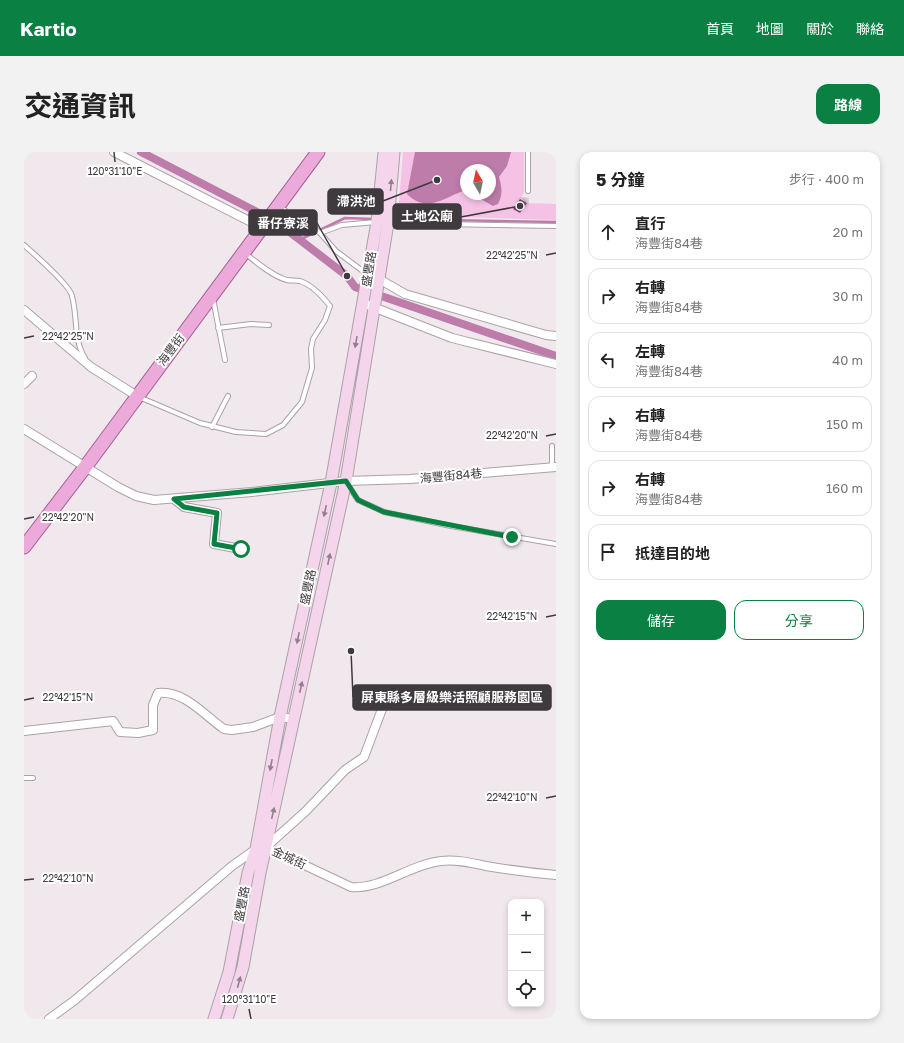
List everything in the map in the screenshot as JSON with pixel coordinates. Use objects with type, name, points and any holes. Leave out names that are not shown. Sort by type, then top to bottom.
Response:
[{"type":"main road","name":"海豐街","points":[[24,547],[245,253],[318,152]]},
{"type":"street","points":[[114,152],[263,228]]},
{"type":"street","name":"盛豐路","points":[[227,1019],[243,967],[280,717],[368,306],[378,279],[382,222],[384,152]]},
{"type":"street","name":"盛豐路","points":[[214,1019],[229,972],[248,873],[261,848],[294,719],[346,481],[368,306],[368,275],[382,222],[394,152]]},
{"type":"street","points":[[378,279],[405,294],[546,335],[556,336]]},
{"type":"street","points":[[368,306],[452,338],[556,364]]},
{"type":"street","points":[[24,310],[91,367],[137,396]]},
{"type":"street","points":[[24,384],[32,376]]},
{"type":"street","name":"海豐街84巷","points":[[24,429],[136,496],[154,500],[346,481],[410,479],[554,467]]},
{"type":"street","points":[[174,499],[184,507],[217,513],[214,544],[241,549]]},
{"type":"street","points":[[24,731],[112,721],[120,732],[138,733],[153,730],[153,705],[158,693],[169,692],[183,697],[224,729],[232,730],[253,727],[280,717],[294,719]]},
{"type":"street","points":[[261,848],[306,812],[345,770],[364,757],[382,709]]},
{"type":"street","name":"金城街","points":[[49,1019],[76,1000],[232,866],[261,848],[351,887],[370,885],[417,867],[442,860],[556,875]]},
{"type":"lane","points":[[528,152],[528,192]]},
{"type":"lane","points":[[278,207],[293,217],[308,223],[320,233],[336,251],[368,275],[378,279]]},
{"type":"lane","points":[[320,233],[342,225],[382,222],[556,226]]},
{"type":"lane","points":[[24,245],[40,258],[72,294],[79,348],[91,367]]},
{"type":"lane","points":[[137,396],[212,427],[236,432],[266,434],[283,425],[302,402],[312,368],[311,349],[313,339],[325,320],[330,306],[322,296],[311,288],[299,281],[287,280],[261,267],[245,253]]},
{"type":"lane","points":[[212,295],[225,360]]},
{"type":"lane","points":[[218,328],[251,324],[269,325]]},
{"type":"lane","points":[[212,427],[228,396]]},
{"type":"lane","points":[[552,446],[554,467]]},
{"type":"lane","points":[[346,481],[358,500],[384,512],[451,526],[556,544]]},
{"type":"lane","points":[[24,778],[33,778]]},
{"type":"shaded area","points":[[403,152],[524,152],[524,193],[514,209],[520,213],[527,203],[556,204],[556,220],[398,215]]},
{"type":"shaded area","points":[[415,152],[511,152],[507,166],[499,177],[502,191],[498,204],[493,206],[482,200],[496,200],[496,164],[460,164],[460,192],[434,203],[421,203],[414,200],[407,194]]},
{"type":"building","points":[[520,199],[527,203],[520,213],[513,209]]},
{"type":"waterway","points":[[141,152],[278,223],[347,276],[355,287],[556,356]]},
{"type":"waterway","points":[[299,240],[345,218],[374,219]]},
{"type":"waterway","points":[[391,219],[556,222]]},
{"type":"place","name":"滯洪池","points":[[437,180]]},
{"type":"place","name":"土地公廟","points":[[520,206]]},
{"type":"place","name":"番仔寮溪","points":[[347,276]]},
{"type":"place","name":"屏東縣多層級樂活照顧服務園區","points":[[351,651]]},
{"type":"route","points":[[241,549],[214,544],[217,532],[217,513],[184,507],[174,499],[346,481],[358,500],[384,512],[512,537]]}]
